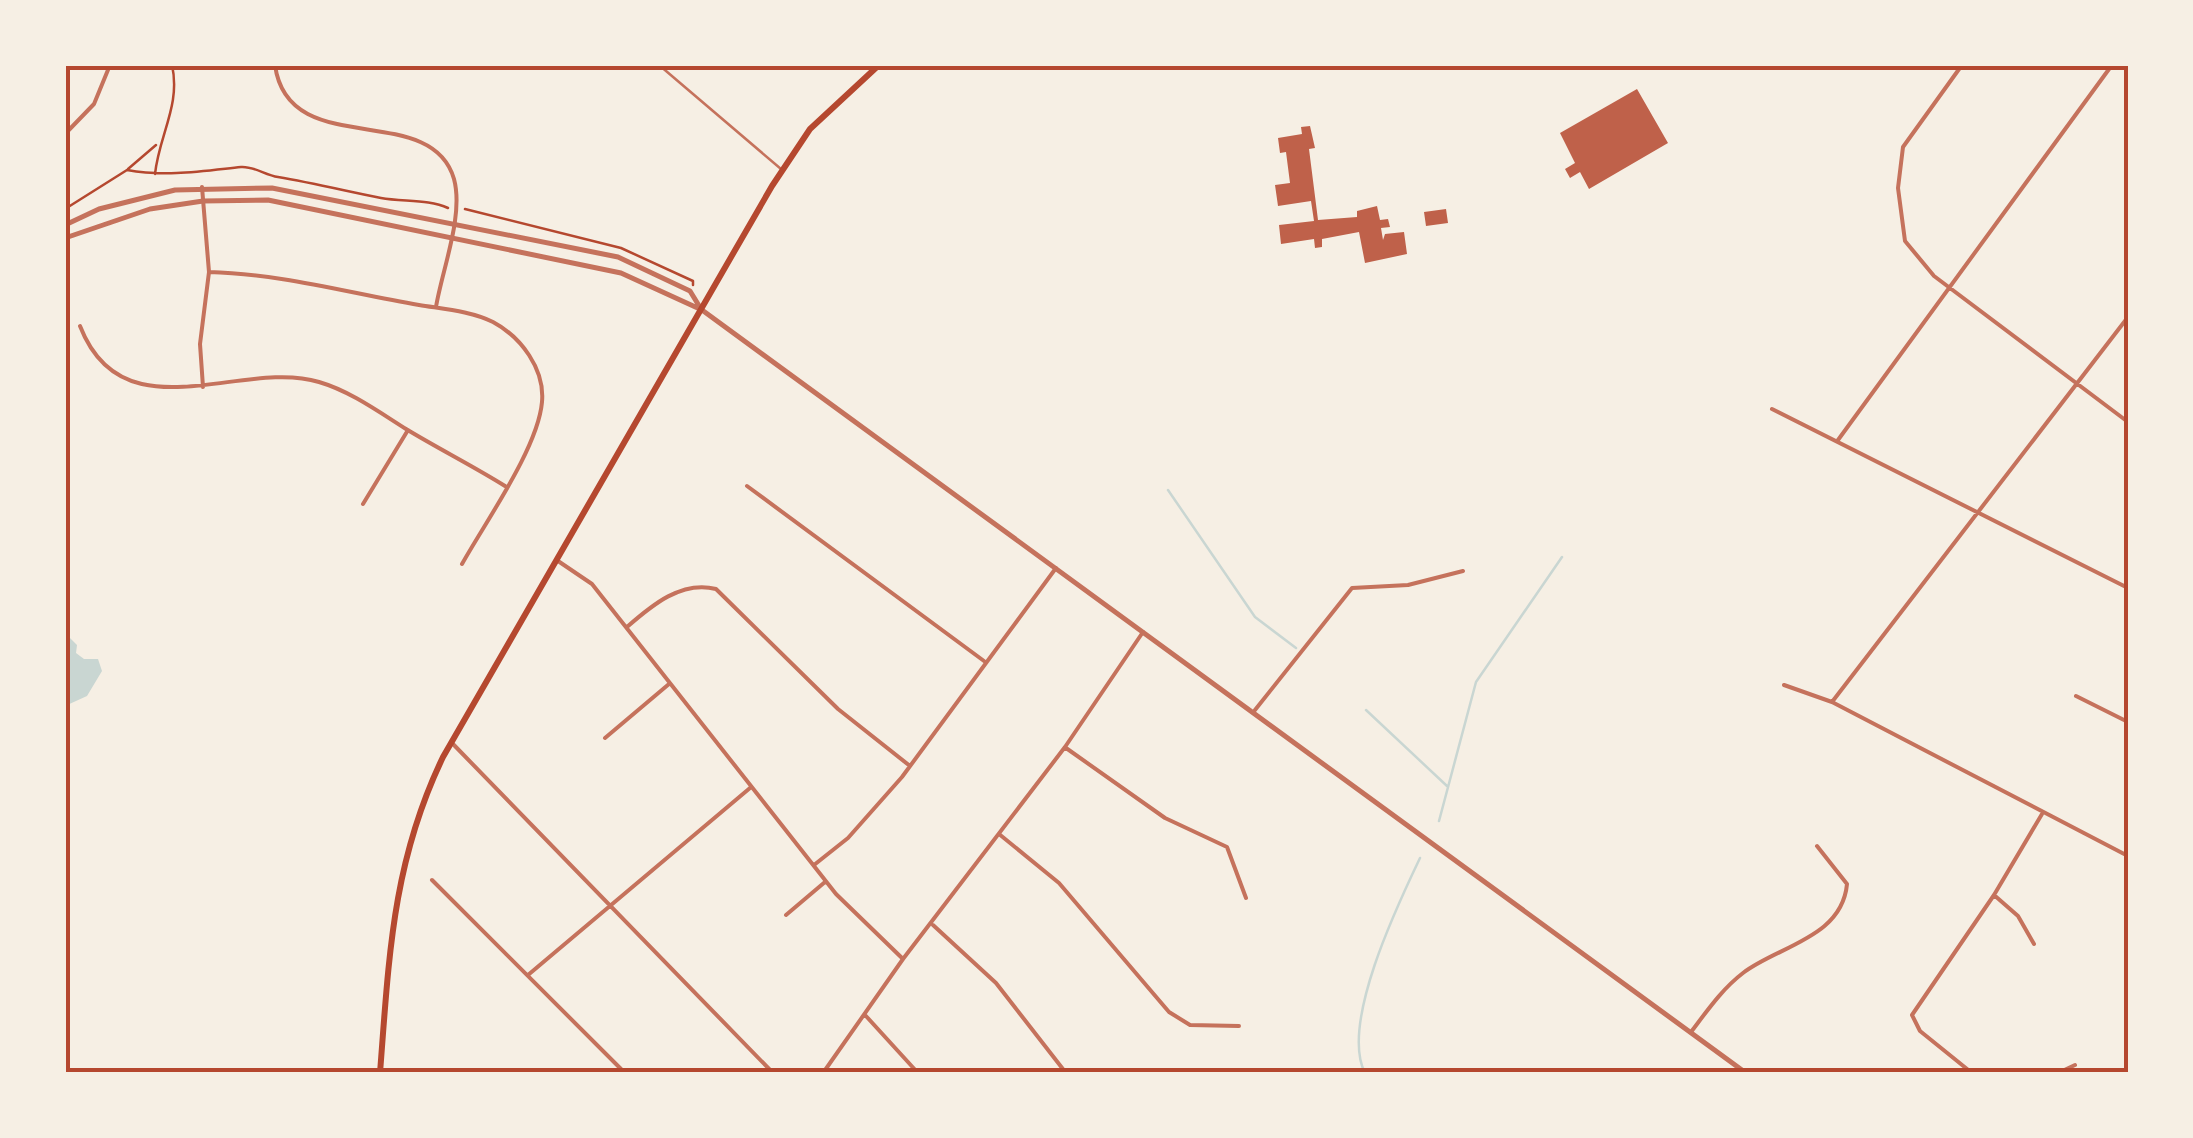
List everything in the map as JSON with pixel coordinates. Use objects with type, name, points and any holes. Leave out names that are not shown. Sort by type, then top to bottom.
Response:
[{"type":"main road","points":[[380,1073],[402,864],[414,822],[452,743],[782,170],[810,129],[878,65]]},
{"type":"street","points":[[65,134],[94,104],[110,65]]},
{"type":"street","points":[[276,65],[284,92],[303,112],[418,141],[439,154],[455,184],[452,224],[436,308]]},
{"type":"street","points":[[1962,65],[1908,137],[1898,176],[1905,240],[1916,259],[1948,288],[2128,422]]},
{"type":"street","points":[[1838,440],[2112,65]]},
{"type":"street","points":[[202,186],[209,272],[200,344],[203,388]]},
{"type":"street","points":[[65,225],[138,197],[202,186],[272,188],[618,257],[690,291],[702,310]]},
{"type":"street","points":[[65,238],[134,212],[203,201],[268,200],[622,273],[702,310],[1746,1073]]},
{"type":"street","points":[[209,272],[278,276],[479,317],[501,327],[538,370],[543,393],[538,427],[462,564]]},
{"type":"street","points":[[1832,702],[2128,317]]},
{"type":"street","points":[[80,326],[92,350],[130,378],[161,388],[203,388],[262,378],[307,379],[347,393],[505,486]]},
{"type":"street","points":[[1772,409],[2128,588]]},
{"type":"street","points":[[363,504],[408,430]]},
{"type":"street","points":[[747,486],[984,662]]},
{"type":"street","points":[[557,560],[586,578],[826,881],[866,927],[903,959]]},
{"type":"street","points":[[814,865],[848,838],[910,766],[1056,568]]},
{"type":"street","points":[[1254,710],[1352,588],[1408,585],[1463,571]]},
{"type":"street","points":[[627,627],[688,587],[716,589],[838,709],[910,766]]},
{"type":"street","points":[[824,1073],[903,959],[1065,747],[1143,632]]},
{"type":"street","points":[[605,738],[669,684]]},
{"type":"street","points":[[1784,685],[1832,702],[2128,856]]},
{"type":"street","points":[[2076,696],[2128,722]]},
{"type":"street","points":[[452,743],[773,1073]]},
{"type":"street","points":[[1065,747],[1164,818],[1227,846],[1246,898]]},
{"type":"street","points":[[528,975],[752,787]]},
{"type":"street","points":[[1972,1073],[1923,1034],[1912,1019],[1994,895],[2042,812]]},
{"type":"street","points":[[999,834],[1059,882],[1170,1012],[1190,1025],[1239,1026]]},
{"type":"street","points":[[1691,1032],[1738,977],[1817,933],[1836,910],[1848,884],[1817,846]]},
{"type":"street","points":[[432,880],[625,1073]]},
{"type":"street","points":[[786,915],[826,881]]},
{"type":"street","points":[[1994,895],[2018,916],[2034,944]]},
{"type":"street","points":[[931,924],[996,982],[1066,1073]]},
{"type":"street","points":[[865,1015],[918,1073]]},
{"type":"street","points":[[2058,1073],[2075,1065]]},
{"type":"lane","points":[[659,65],[782,170]]},
{"type":"lane","points":[[862,65],[867,74]]},
{"type":"lane","points":[[618,257],[621,248]]},
{"type":"path","points":[[155,175],[158,144],[173,110],[177,87],[172,65]]},
{"type":"path","points":[[127,170],[158,144]]},
{"type":"path","points":[[621,248],[693,281]]},
{"type":"shaded area","points":[[65,633],[77,645],[76,653],[84,659],[98,659],[102,671],[87,696],[65,706]]},
{"type":"building","points":[[1637,89],[1668,143],[1589,189],[1580,172],[1570,178],[1565,169],[1575,163],[1560,133]]},
{"type":"building","points":[[1310,126],[1315,148],[1309,149],[1318,220],[1357,217],[1357,211],[1377,206],[1380,220],[1388,219],[1390,227],[1381,228],[1383,240],[1385,234],[1404,232],[1407,254],[1365,263],[1359,232],[1322,239],[1322,247],[1315,248],[1314,239],[1281,244],[1279,225],[1314,221],[1311,201],[1278,206],[1275,185],[1290,183],[1286,152],[1280,153],[1278,138],[1302,134],[1301,127]]},
{"type":"building","points":[[1446,209],[1448,223],[1426,226],[1424,212]]},
{"type":"waterway","points":[[1168,490],[1255,617],[1296,648]]},
{"type":"waterway","points":[[1439,821],[1476,682],[1562,557]]},
{"type":"waterway","points":[[1366,710],[1447,786]]},
{"type":"waterway","points":[[1365,1073],[1359,1052],[1365,997],[1386,934],[1420,858]]}]
